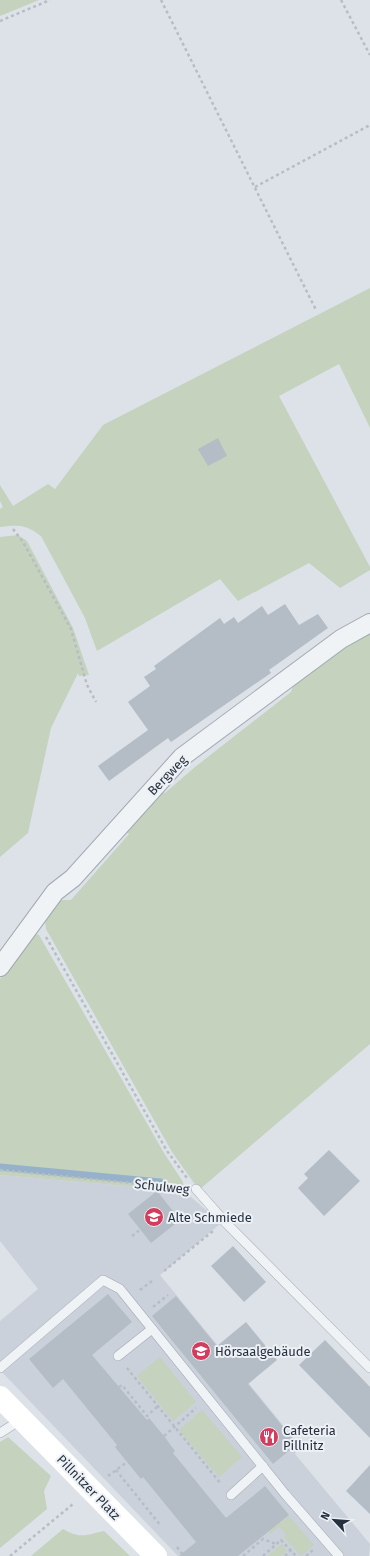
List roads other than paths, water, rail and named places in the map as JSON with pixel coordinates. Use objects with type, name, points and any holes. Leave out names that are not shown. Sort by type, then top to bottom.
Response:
[{"type":"main road","name":"Pillnitzer Platz","points":[[0,1397],[92,1489],[156,1556]]},
{"type":"street","name":"Bergweg","points":[[0,967],[55,892],[73,878],[182,757],[341,639],[370,623]]},
{"type":"lane","name":"Schulweg","points":[[196,1189],[225,1222],[370,1368]]},
{"type":"lane","points":[[0,1368],[103,1280],[120,1289],[285,1494],[339,1556]]},
{"type":"lane","points":[[118,1356],[152,1329]]},
{"type":"lane","points":[[0,1433],[22,1418]]},
{"type":"lane","points":[[231,1495],[263,1466]]},
{"type":"waterway","points":[[0,1167],[160,1182]]},
{"type":"place","name":"Alte Schmiede","points":[[154,1217]]},
{"type":"place","name":"Hörsaalgebäude","points":[[201,1351]]},
{"type":"place","name":"Cafeteria Pillnitz","points":[[269,1437]]}]
